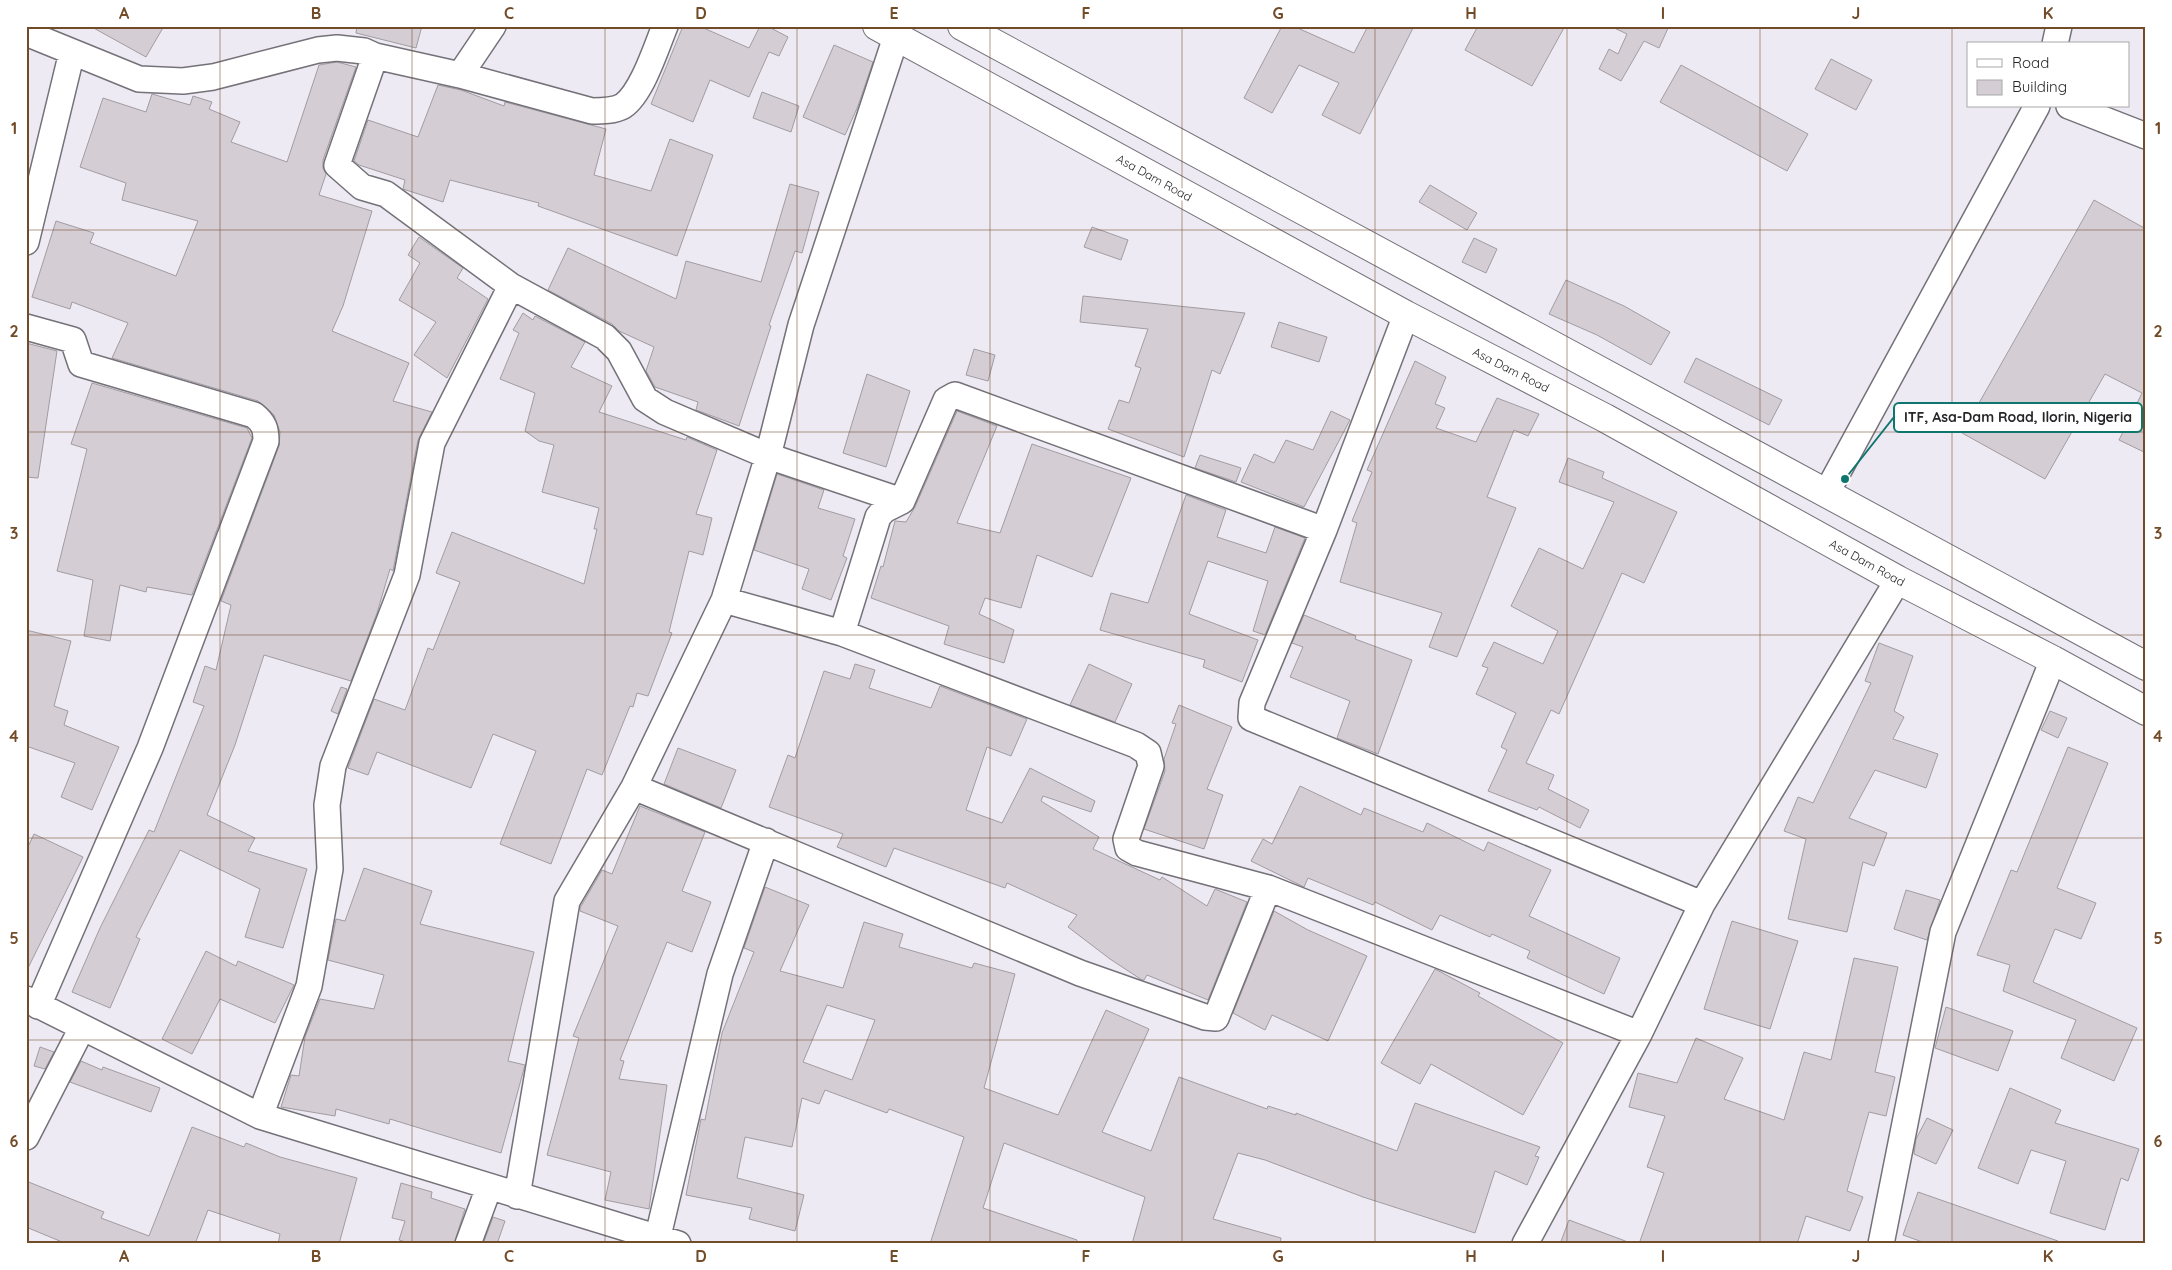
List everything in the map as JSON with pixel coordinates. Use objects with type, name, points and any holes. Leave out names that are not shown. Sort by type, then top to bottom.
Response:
[{"type":"main road","points":[[962,26],[2146,666]]},
{"type":"main road","name":"Asa Dam Road","points":[[886,31],[1406,315],[1605,418],[1898,580],[2053,660],[2146,711]]},
{"type":"main road","points":[[1605,418],[1629,386]]},
{"type":"street","points":[[460,75],[493,26]]},
{"type":"street","points":[[26,33],[139,79],[183,82],[213,77],[318,50],[337,48],[364,51],[375,56],[460,75],[592,112],[607,111],[622,106],[635,94],[665,26]]},
{"type":"street","points":[[2055,42],[2059,26]]},
{"type":"street","points":[[517,1196],[567,901],[634,787],[724,600],[768,456],[801,325],[886,31]]},
{"type":"street","points":[[26,242],[72,52]]},
{"type":"street","points":[[375,56],[337,165],[362,187],[386,194],[511,286],[605,337],[618,351],[645,399],[664,412],[768,456],[902,501]]},
{"type":"street","points":[[1827,492],[2036,108]]},
{"type":"street","points":[[2074,108],[2146,136]]},
{"type":"street","points":[[260,1116],[309,986],[330,869],[327,805],[333,766],[407,575],[432,443],[511,286]]},
{"type":"street","points":[[1406,315],[1324,530],[1252,703],[1251,718],[1702,904]]},
{"type":"street","points":[[26,327],[73,340],[81,364],[254,415],[261,420],[266,430],[266,441],[150,748],[32,1003],[260,1116],[517,1196],[668,1240],[720,974],[766,841]]},
{"type":"street","points":[[842,633],[878,517],[884,510],[902,501],[946,400],[955,395],[1324,530]]},
{"type":"street","points":[[1525,1244],[1639,1034],[1702,904],[1898,580]]},
{"type":"street","points":[[724,600],[842,633],[1136,745],[1148,754],[1151,766],[1126,839],[1128,848],[1137,853],[1268,888],[1639,1034]]},
{"type":"street","points":[[1881,1244],[1943,932],[2053,660]]},
{"type":"street","points":[[634,787],[1080,973],[1204,1018],[1216,1018],[1268,888]]},
{"type":"street","points":[[26,1137],[82,1028]]},
{"type":"street","points":[[468,1244],[489,1187]]},
{"type":"building","points":[[90,26],[164,26],[146,57]]},
{"type":"building","points":[[357,26],[422,26],[416,48],[356,33]]},
{"type":"building","points":[[683,26],[699,26],[749,48],[760,26],[767,26],[788,37],[779,56],[769,52],[749,97],[710,80],[693,122],[651,104]]},
{"type":"building","points":[[1282,26],[1293,26],[1354,53],[1368,26],[1414,26],[1360,134],[1322,115],[1339,83],[1299,65],[1272,113],[1244,98]]},
{"type":"building","points":[[1478,26],[1565,26],[1532,86],[1465,50]]},
{"type":"building","points":[[1610,26],[1669,26],[1659,48],[1644,41],[1621,81],[1599,69],[1609,49],[1618,54],[1627,34]]},
{"type":"building","points":[[834,45],[873,62],[858,106],[845,135],[803,117]]},
{"type":"building","points":[[1831,59],[1872,80],[1856,110],[1815,89]]},
{"type":"building","points":[[337,62],[356,67],[323,160],[323,168],[326,174],[319,195],[372,211],[343,306],[332,331],[409,363],[393,401],[432,412],[418,440],[393,571],[390,569],[377,613],[351,681],[264,655],[235,745],[207,815],[255,838],[248,851],[307,869],[283,948],[245,937],[260,889],[180,850],[136,937],[140,939],[110,1008],[72,992],[100,928],[149,830],[154,832],[204,706],[193,702],[205,666],[216,670],[231,605],[221,601],[279,446],[280,432],[274,415],[258,401],[112,358],[128,323],[72,302],[70,309],[32,297],[56,221],[94,233],[90,243],[176,276],[198,221],[122,200],[126,183],[80,167],[103,98],[146,112],[152,94],[190,105],[193,96],[212,102],[209,109],[240,122],[231,142],[287,162],[319,65]]},
{"type":"building","points":[[1681,65],[1808,134],[1787,171],[1660,102]]},
{"type":"building","points":[[438,85],[461,90],[504,106],[505,102],[606,129],[594,175],[651,191],[670,139],[713,155],[677,256],[538,206],[539,203],[450,180],[443,202],[403,189],[405,180],[359,165],[354,161],[368,120],[418,137]]},
{"type":"building","points":[[762,92],[799,106],[791,132],[753,118]]},
{"type":"building","points":[[790,184],[819,192],[802,253],[795,251],[769,325],[771,326],[739,426],[696,410],[698,402],[655,387],[646,371],[654,347],[619,331],[612,324],[548,290],[568,248],[676,299],[686,261],[761,282]]},
{"type":"building","points":[[1430,185],[1477,213],[1467,230],[1419,202]]},
{"type":"building","points":[[2094,200],[2146,229],[2146,453],[2119,440],[2142,393],[2105,374],[2045,479],[1962,433]]},
{"type":"building","points":[[1092,227],[1128,240],[1121,260],[1084,247]]},
{"type":"building","points":[[419,237],[463,268],[457,278],[488,299],[447,378],[414,355],[436,322],[399,300],[420,263],[408,255]]},
{"type":"building","points":[[1474,238],[1497,249],[1486,273],[1462,262]]},
{"type":"building","points":[[1566,280],[1624,306],[1670,332],[1651,365],[1597,335],[1549,314]]},
{"type":"building","points":[[1083,296],[1245,313],[1220,374],[1212,370],[1184,457],[1108,429],[1119,400],[1129,403],[1141,368],[1135,366],[1148,329],[1080,322]]},
{"type":"building","points":[[523,313],[533,320],[535,316],[585,342],[571,367],[612,386],[599,412],[686,440],[687,437],[717,450],[696,514],[712,518],[703,555],[689,551],[669,632],[672,633],[648,696],[637,693],[633,707],[630,706],[602,775],[587,769],[551,864],[500,844],[536,751],[493,734],[471,788],[377,752],[368,775],[348,768],[374,699],[405,710],[428,648],[433,650],[460,582],[436,573],[452,532],[584,584],[597,529],[594,529],[599,508],[542,492],[554,445],[539,441],[525,431],[535,393],[500,379],[519,333],[513,330]]},
{"type":"building","points":[[1279,322],[1327,337],[1319,362],[1271,347]]},
{"type":"building","points":[[26,343],[57,351],[38,478],[26,477]]},
{"type":"building","points":[[974,349],[995,355],[988,381],[966,375]]},
{"type":"building","points":[[1696,358],[1782,400],[1769,425],[1684,382]]},
{"type":"building","points":[[1415,361],[1446,377],[1435,404],[1445,408],[1436,428],[1476,442],[1497,398],[1539,414],[1528,436],[1514,430],[1487,497],[1516,508],[1457,657],[1429,647],[1442,613],[1340,582],[1357,523],[1352,521],[1372,472],[1367,470]]},
{"type":"building","points":[[867,374],[910,391],[886,467],[843,453]]},
{"type":"building","points":[[92,383],[247,428],[252,438],[192,595],[147,587],[146,592],[120,585],[110,641],[84,636],[93,580],[57,571],[87,449],[71,444]]},
{"type":"building","points":[[957,411],[997,426],[957,523],[1000,533],[1032,444],[1131,478],[1092,577],[1037,555],[1021,608],[985,598],[979,614],[1014,630],[1004,663],[944,644],[949,626],[871,598],[881,566],[883,567],[895,521],[906,522],[915,507]]},
{"type":"building","points":[[1331,411],[1350,420],[1304,507],[1241,482],[1254,454],[1274,463],[1286,440],[1313,450]]},
{"type":"building","points":[[1200,455],[1241,468],[1236,482],[1195,468]]},
{"type":"building","points":[[1568,458],[1604,472],[1602,478],[1677,512],[1644,583],[1622,573],[1559,714],[1551,710],[1526,763],[1554,775],[1548,789],[1589,810],[1580,828],[1539,807],[1537,810],[1488,791],[1507,750],[1501,747],[1516,713],[1476,694],[1488,668],[1482,666],[1494,642],[1543,664],[1558,631],[1511,606],[1539,548],[1583,569],[1614,502],[1559,482]]},
{"type":"building","points":[[777,474],[824,490],[818,508],[855,519],[843,556],[847,558],[831,600],[802,589],[809,569],[754,550]]},
{"type":"building","points":[[1186,495],[1226,510],[1217,537],[1266,553],[1275,527],[1305,538],[1265,635],[1253,631],[1268,581],[1208,561],[1189,614],[1258,640],[1242,682],[1203,667],[1205,660],[1100,630],[1111,593],[1148,603]]},
{"type":"building","points":[[1304,615],[1356,636],[1355,639],[1412,660],[1378,754],[1337,738],[1350,701],[1290,677],[1303,647],[1292,643]]},
{"type":"building","points":[[26,630],[71,641],[54,706],[68,711],[64,725],[119,747],[92,810],[61,797],[75,763],[26,746]]},
{"type":"building","points":[[1879,643],[1913,656],[1894,711],[1904,717],[1893,739],[1938,754],[1926,788],[1875,770],[1849,818],[1887,833],[1874,866],[1863,862],[1847,932],[1788,919],[1806,839],[1784,831],[1798,797],[1813,803],[1871,683],[1865,681]]},
{"type":"building","points":[[855,664],[875,670],[869,688],[931,708],[940,686],[1027,719],[1011,756],[987,747],[966,810],[1002,823],[1030,768],[1095,801],[1091,812],[1043,796],[1041,801],[1099,837],[1093,849],[1160,880],[1162,877],[1207,906],[1215,889],[1247,902],[1208,1000],[1147,975],[1142,980],[1110,959],[1068,927],[1077,915],[1007,883],[1005,888],[894,848],[886,867],[837,847],[843,834],[769,807],[788,755],[795,758],[824,671],[850,679]]},
{"type":"building","points":[[1089,664],[1132,684],[1115,722],[1070,705]]},
{"type":"building","points":[[341,687],[347,689],[338,714],[331,711]]},
{"type":"building","points":[[1179,705],[1232,727],[1207,789],[1223,795],[1204,849],[1144,829],[1165,771],[1164,759],[1176,724],[1172,723]]},
{"type":"building","points":[[2050,711],[2067,718],[2058,738],[2041,730]]},
{"type":"building","points":[[2068,747],[2108,763],[2057,888],[2096,903],[2081,939],[2055,929],[2033,982],[2137,1028],[2114,1081],[2061,1058],[2076,1020],[2003,991],[2010,965],[1977,955],[2011,870],[2017,872]]},
{"type":"building","points":[[678,748],[736,770],[721,808],[664,784]]},
{"type":"building","points":[[1300,786],[1361,815],[1364,808],[1423,832],[1427,823],[1484,851],[1488,842],[1551,870],[1529,916],[1620,958],[1604,994],[1527,958],[1530,951],[1492,934],[1490,937],[1440,915],[1432,930],[1375,902],[1373,905],[1308,878],[1304,887],[1251,861],[1263,839],[1272,844]]},
{"type":"building","points":[[640,806],[705,832],[682,891],[711,902],[692,952],[667,942],[620,1060],[624,1061],[619,1079],[667,1085],[649,1209],[605,1200],[611,1172],[547,1155],[579,1038],[573,1036],[618,926],[580,911],[580,908],[602,870],[612,874]]},
{"type":"building","points":[[34,834],[83,857],[26,972],[26,851]]},
{"type":"building","points":[[364,868],[432,891],[420,924],[534,952],[508,1061],[525,1065],[501,1153],[390,1119],[389,1124],[336,1109],[335,1116],[281,1107],[291,1075],[299,1076],[305,1037],[320,999],[374,1009],[384,975],[328,960],[336,919],[345,921]]},
{"type":"building","points":[[765,887],[809,905],[780,971],[843,988],[864,922],[903,934],[899,947],[972,968],[974,963],[1015,974],[984,1088],[1058,1115],[1106,1010],[1149,1029],[1102,1132],[1151,1151],[1179,1077],[1267,1109],[1268,1106],[1296,1115],[1296,1113],[1397,1151],[1415,1103],[1540,1147],[1535,1156],[1539,1157],[1527,1185],[1495,1171],[1475,1233],[1363,1197],[1265,1160],[1238,1153],[1213,1219],[1281,1238],[1280,1244],[1132,1244],[1145,1197],[1004,1143],[983,1208],[1077,1240],[1077,1244],[930,1244],[964,1137],[889,1109],[887,1113],[825,1090],[819,1104],[802,1098],[792,1147],[745,1137],[737,1178],[804,1195],[795,1231],[749,1219],[752,1208],[686,1195],[701,1119],[705,1120],[722,1033],[754,952],[744,948]],"holes":[[[827,1005],[875,1020],[852,1080],[803,1062]]]},
{"type":"building","points":[[1906,890],[1940,900],[1927,940],[1894,929]]},
{"type":"building","points":[[1274,911],[1308,930],[1367,956],[1328,1041],[1272,1015],[1265,1030],[1233,1013]]},
{"type":"building","points":[[1732,921],[1798,941],[1770,1029],[1704,1009]]},
{"type":"building","points":[[206,951],[236,966],[238,961],[294,985],[275,1023],[220,999],[192,1054],[162,1039]]},
{"type":"building","points":[[1854,958],[1898,967],[1875,1072],[1895,1077],[1886,1116],[1869,1112],[1847,1191],[1863,1197],[1850,1231],[1806,1216],[1797,1244],[1639,1244],[1664,1173],[1647,1167],[1665,1116],[1629,1107],[1638,1073],[1677,1083],[1696,1038],[1743,1058],[1724,1099],[1784,1120],[1804,1052],[1831,1060]]},
{"type":"building","points":[[1435,969],[1480,993],[1478,996],[1563,1043],[1523,1115],[1431,1064],[1420,1084],[1381,1063]]},
{"type":"building","points":[[1946,1007],[2013,1031],[1998,1071],[1935,1048]]},
{"type":"building","points":[[40,1047],[54,1052],[45,1069],[34,1066]]},
{"type":"building","points":[[81,1061],[102,1070],[103,1067],[160,1088],[151,1112],[70,1082]]},
{"type":"building","points":[[2010,1088],[2061,1110],[2055,1123],[2139,1149],[2128,1181],[2121,1178],[2105,1230],[2050,1213],[2066,1161],[2031,1150],[2018,1184],[1978,1168]]},
{"type":"building","points":[[1927,1118],[1953,1130],[1936,1164],[1914,1154],[1916,1139]]},
{"type":"building","points":[[192,1127],[244,1147],[246,1143],[280,1157],[357,1178],[339,1244],[278,1244],[280,1234],[208,1210],[195,1244],[67,1244],[26,1227],[26,1181],[104,1212],[101,1218],[149,1236]]},
{"type":"building","points":[[401,1183],[432,1192],[431,1198],[465,1209],[454,1244],[412,1244],[399,1240],[405,1221],[392,1218]]},
{"type":"building","points":[[1918,1192],[2058,1241],[2057,1244],[1928,1244],[1903,1235]]},
{"type":"building","points":[[493,1217],[505,1221],[497,1244],[483,1244]]},
{"type":"building","points":[[1569,1220],[1628,1242],[1628,1244],[1560,1244]]},
{"type":"place","name":"ITF, Asa-Dam Road, Ilorin, Nigeria","points":[[1845,479]]}]
